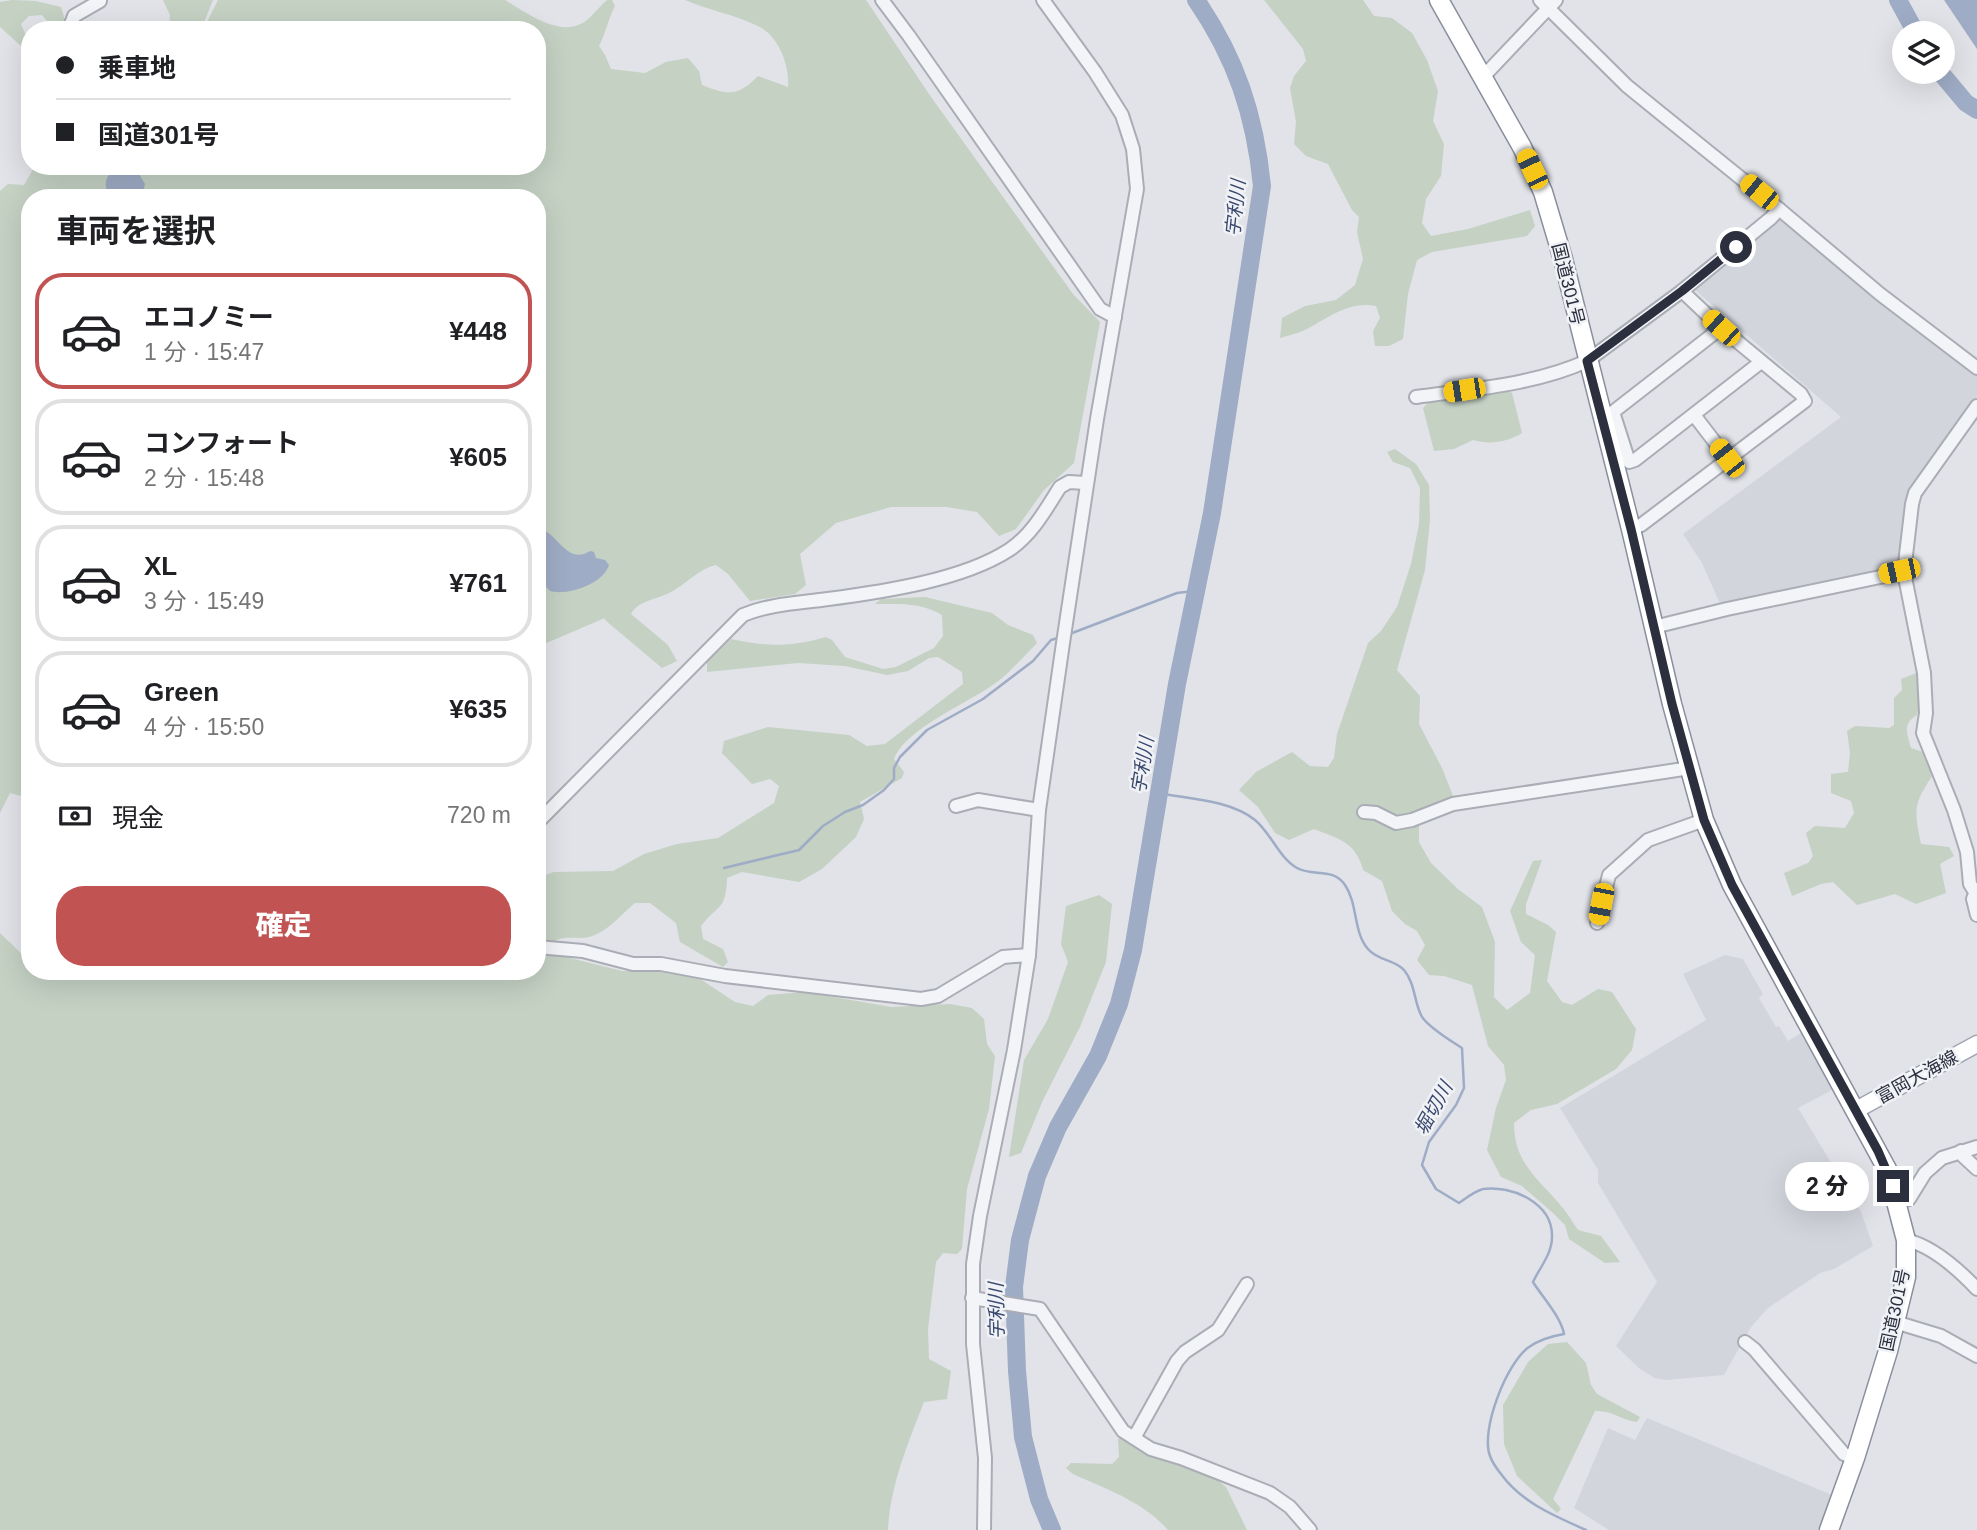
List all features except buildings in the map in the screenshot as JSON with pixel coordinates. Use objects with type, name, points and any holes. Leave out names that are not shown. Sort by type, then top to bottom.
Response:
[{"type":"highway","name":"国道301号","points":[[1439,0],[1522,147],[1543,192],[1563,259],[1704,820],[1732,885],[1888,1171],[1898,1202],[1906,1240],[1906,1277],[1855,1458],[1829,1530]]},
{"type":"main road","name":"富岡大海線","points":[[1856,1110],[1977,1044]]},
{"type":"street","points":[[72,21],[74,16],[100,0]]},
{"type":"street","points":[[882,0],[1100,309],[1115,317]]},
{"type":"street","points":[[984,1530],[985,1458],[973,1344],[973,1264],[980,1216],[1014,1051],[1029,955],[1039,810],[1086,484],[1137,189],[1133,149],[1122,115],[1043,0]]},
{"type":"street","points":[[1482,78],[1548,3],[1659,113],[1977,368]]},
{"type":"street","points":[[1416,397],[1513,382],[1587,361],[1682,291],[1772,218],[1779,208]]},
{"type":"street","points":[[1631,529],[1641,525],[1805,401],[1801,394],[1721,328],[1682,291]]},
{"type":"street","points":[[1721,328],[1614,412],[1629,462],[1761,362]]},
{"type":"street","points":[[1977,406],[1915,493],[1904,572],[1924,673],[1926,713],[1923,733],[1960,828],[1967,852],[1970,884],[1976,894],[1973,899],[1977,915]]},
{"type":"street","points":[[1694,415],[1727,458]]},
{"type":"street","points":[[546,814],[743,615],[774,607],[877,593],[936,580],[1009,550],[1024,537],[1060,487],[1069,482],[1086,484]]},
{"type":"street","points":[[1654,627],[1904,572]]},
{"type":"street","points":[[1364,812],[1376,813],[1396,823],[1412,820],[1453,804],[1690,768]]},
{"type":"street","points":[[956,806],[978,800],[1039,810]]},
{"type":"street","points":[[1597,923],[1609,876],[1648,840],[1704,820]]},
{"type":"street","points":[[546,948],[583,951],[633,964],[661,964],[725,976],[921,999],[938,996],[1003,957],[1029,955]]},
{"type":"street","points":[[1898,1202],[1909,1199],[1925,1173],[1942,1158],[1977,1147]]},
{"type":"street","points":[[1961,1151],[1977,1168]]},
{"type":"street","points":[[1906,1240],[1917,1242],[1938,1256],[1965,1276],[1977,1289]]},
{"type":"street","points":[[1134,1438],[1177,1361],[1185,1352],[1218,1330],[1247,1284]]},
{"type":"street","points":[[972,1298],[1037,1308],[1046,1316],[1123,1431],[1151,1449],[1270,1493],[1290,1507],[1310,1530]]},
{"type":"street","points":[[1895,1322],[1941,1336],[1977,1356]]},
{"type":"street","points":[[1745,1342],[1754,1349],[1844,1454],[1855,1458]]},
{"type":"shaded area","points":[[1781,213],[1977,374],[1977,396],[1909,491],[1900,564],[1895,568],[1721,606],[1702,563],[1683,534],[1841,417],[1694,289]]},
{"type":"shaded area","points":[[1725,955],[1743,959],[1763,994],[1759,998],[1776,1027],[1779,1026],[1788,1041],[1801,1033],[1834,1089],[1798,1108],[1861,1212],[1873,1246],[1834,1269],[1820,1273],[1768,1308],[1751,1327],[1724,1375],[1666,1380],[1655,1378],[1640,1369],[1616,1346],[1657,1282],[1598,1183],[1598,1170],[1560,1108],[1706,1020],[1683,974]]},
{"type":"shaded area","points":[[1647,1418],[1832,1495],[1818,1530],[1609,1530],[1574,1508],[1608,1428],[1635,1440]]},
{"type":"green space","points":[[163,0],[213,0],[205,21],[170,21],[170,15]]},
{"type":"green space","points":[[218,0],[505,0],[543,21],[208,21]]},
{"type":"green space","points":[[607,0],[612,0],[615,6],[599,46],[611,69],[645,73],[666,62],[688,58],[699,71],[702,85],[718,91],[732,92],[744,88],[758,76],[788,87],[782,52],[772,37],[758,26],[685,0],[866,0],[931,97],[1073,294],[1100,322],[1074,463],[1044,490],[1016,529],[999,536],[977,512],[947,507],[891,507],[836,523],[800,554],[806,585],[795,594],[750,601],[728,574],[716,565],[703,570],[675,590],[643,603],[631,614],[668,645],[677,661],[662,668],[605,618],[546,643],[546,189],[21,189],[21,796],[10,793],[0,813],[0,191],[8,184],[24,185],[30,175],[546,175],[546,22],[567,27],[577,25],[587,20]]},
{"type":"green space","points":[[1264,0],[1363,0],[1374,16],[1392,18],[1412,33],[1427,60],[1438,91],[1433,121],[1444,144],[1441,176],[1426,199],[1422,223],[1431,236],[1468,229],[1530,210],[1535,226],[1527,236],[1432,252],[1417,260],[1408,294],[1403,339],[1389,346],[1375,346],[1373,331],[1380,318],[1376,306],[1366,305],[1340,311],[1304,330],[1280,338],[1282,318],[1305,306],[1336,300],[1355,285],[1363,259],[1357,232],[1359,217],[1352,210],[1328,164],[1306,156],[1294,144],[1296,122],[1290,88],[1294,76],[1306,61],[1303,49]]},
{"type":"green space","points":[[36,1],[61,7],[65,21],[47,21],[42,15],[29,16],[21,21],[21,46],[0,27],[0,2]]},
{"type":"green space","points":[[1507,390],[1512,393],[1522,433],[1498,442],[1473,440],[1454,449],[1434,451],[1423,408],[1431,400]]},
{"type":"green space","points":[[1395,449],[1416,464],[1429,485],[1430,520],[1425,570],[1397,670],[1420,696],[1419,724],[1453,796],[1444,812],[1419,825],[1419,842],[1431,863],[1459,890],[1482,907],[1495,942],[1494,997],[1507,1010],[1530,993],[1535,955],[1521,942],[1510,911],[1533,861],[1542,860],[1526,904],[1526,914],[1556,932],[1547,981],[1562,1002],[1572,1005],[1598,989],[1612,992],[1636,1029],[1632,1050],[1616,1069],[1557,1104],[1531,1110],[1514,1123],[1518,1149],[1529,1170],[1578,1230],[1601,1236],[1620,1262],[1605,1263],[1569,1239],[1565,1225],[1553,1213],[1522,1186],[1501,1177],[1487,1150],[1496,1108],[1506,1080],[1504,1065],[1488,1046],[1472,985],[1444,976],[1429,975],[1417,960],[1425,945],[1417,931],[1392,911],[1382,881],[1363,870],[1351,847],[1314,829],[1289,840],[1275,833],[1258,807],[1239,790],[1256,772],[1292,752],[1310,766],[1328,767],[1334,758],[1337,734],[1368,643],[1381,631],[1397,607],[1411,564],[1419,524],[1420,488],[1410,468],[1393,462],[1387,452]]},
{"type":"green space","points":[[925,597],[992,613],[1008,625],[1033,635],[1037,643],[1002,678],[927,725],[901,747],[894,759],[904,772],[902,778],[860,802],[864,819],[856,837],[822,869],[799,882],[742,872],[727,878],[723,902],[701,926],[703,939],[723,949],[728,962],[723,967],[680,942],[676,923],[650,903],[635,903],[596,935],[555,941],[562,956],[622,971],[654,971],[697,977],[735,1002],[753,1006],[768,995],[805,992],[891,1007],[950,1004],[972,1008],[984,1019],[987,1044],[995,1056],[989,1109],[967,1189],[962,1249],[957,1254],[943,1253],[936,1262],[928,1329],[929,1359],[951,1371],[947,1399],[924,1402],[896,1481],[888,1530],[0,1530],[0,933],[21,953],[21,980],[546,980],[546,875],[554,872],[613,871],[644,854],[677,844],[718,838],[774,803],[779,786],[770,779],[752,784],[722,753],[724,741],[768,727],[849,735],[867,746],[885,744],[963,684],[962,672],[938,657],[929,658],[908,671],[887,675],[845,666],[798,663],[707,672],[707,662],[731,639],[779,645],[826,637],[832,640],[845,657],[883,669],[896,667],[934,648],[943,636],[942,615],[918,606],[875,604],[881,599]]},
{"type":"green space","points":[[1919,672],[1921,694],[1917,715],[1907,725],[1907,733],[1911,748],[1923,752],[1932,776],[1918,801],[1917,823],[1921,844],[1949,847],[1954,856],[1940,864],[1946,893],[1916,904],[1895,894],[1857,905],[1833,882],[1792,896],[1784,873],[1808,863],[1813,856],[1806,833],[1815,826],[1845,828],[1854,813],[1851,801],[1831,793],[1831,774],[1848,772],[1850,753],[1847,731],[1855,726],[1889,728],[1894,725],[1894,698],[1902,690],[1901,679]]},
{"type":"green space","points":[[1099,895],[1112,904],[1106,962],[1080,1027],[1043,1100],[1021,1153],[1009,1157],[1024,1060],[1048,1019],[1068,962],[1061,944],[1066,906]]},
{"type":"green space","points":[[1567,1342],[1586,1363],[1591,1385],[1597,1394],[1640,1417],[1637,1422],[1595,1411],[1553,1499],[1561,1509],[1557,1513],[1517,1476],[1504,1444],[1503,1405],[1528,1362],[1548,1344]]},
{"type":"green space","points":[[1122,1436],[1212,1476],[1226,1487],[1247,1530],[1168,1530],[1136,1504],[1073,1474],[1066,1468],[1071,1463],[1112,1464],[1119,1457],[1118,1439]]},
{"type":"water","points":[[1944,0],[1977,0],[1977,49]]},
{"type":"water","points":[[140,175],[145,184],[144,189],[107,189],[108,177]]},
{"type":"water","points":[[546,531],[569,551],[575,554],[594,552],[596,558],[605,560],[609,565],[600,578],[584,587],[566,592],[550,591],[546,587]]},
{"type":"waterway","name":"宇利川","points":[[1052,1530],[1039,1499],[1023,1437],[1014,1287],[1020,1240],[1037,1176],[1058,1127],[1098,1056],[1119,1004],[1133,950],[1177,684],[1212,513],[1262,186],[1249,111],[1241,88],[1222,44],[1196,0]]},
{"type":"waterway","points":[[1898,0],[1909,21]]},
{"type":"waterway","points":[[1950,84],[1966,103],[1977,110]]},
{"type":"waterway","points":[[1067,635],[1177,593],[1194,591]]},
{"type":"waterway","points":[[724,868],[799,850],[823,826],[845,812],[863,805],[884,790],[894,779],[894,768],[900,757],[927,730],[983,699],[1033,661],[1051,640],[1058,638]]},
{"type":"waterway","name":"堀切川","points":[[1159,793],[1222,804],[1245,813],[1261,825],[1291,864],[1303,871],[1329,874],[1340,879],[1349,893],[1360,934],[1368,949],[1404,970],[1424,1019],[1462,1048],[1464,1088],[1456,1105],[1429,1142],[1422,1165],[1436,1189],[1459,1203],[1483,1189],[1506,1190],[1529,1199],[1546,1215],[1551,1225],[1551,1243],[1548,1255],[1533,1282],[1556,1314],[1564,1334],[1529,1347],[1512,1367],[1492,1414],[1488,1444],[1490,1456],[1509,1484],[1529,1501],[1586,1530]]},
{"type":"route","points":[[1736,247],[1682,291],[1587,361],[1631,529],[1672,704],[1704,820],[1732,885],[1878,1151],[1893,1186]]}]
